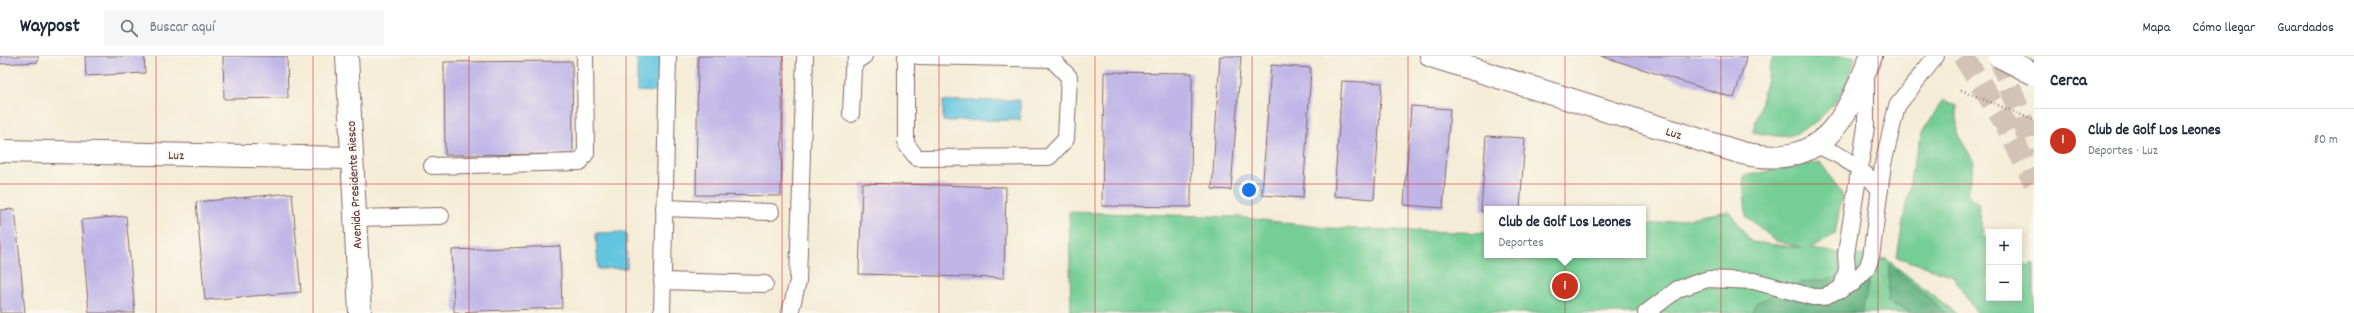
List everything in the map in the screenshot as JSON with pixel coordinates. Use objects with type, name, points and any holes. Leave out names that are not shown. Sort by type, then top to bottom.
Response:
[{"type":"street","name":"Avenida Presidente Riesco","points":[[347,56],[360,313]]},
{"type":"street","name":"Luz","points":[[1431,56],[1595,108],[1752,155],[1774,158],[1789,156],[1816,145],[1837,125],[1868,62]]},
{"type":"street","points":[[1999,56],[2034,74]]},
{"type":"street","name":"Luz","points":[[0,151],[352,158]]},
{"type":"lane","points":[[432,166],[580,162],[586,153],[585,56]]},
{"type":"lane","points":[[662,313],[668,56]]},
{"type":"lane","points":[[790,313],[798,281],[805,56]]},
{"type":"lane","points":[[851,114],[853,69],[856,61],[864,56]]},
{"type":"lane","points":[[906,56],[906,144],[917,158],[1049,157],[1066,140],[1069,77],[1052,59],[976,56],[918,56]]},
{"type":"lane","points":[[1646,313],[1678,289],[1708,279],[1754,281],[1813,297],[1824,296],[1841,290],[1853,283],[1869,262],[1883,164],[1897,106],[1936,56]]},
{"type":"lane","points":[[1841,290],[1847,270],[1846,254],[1866,127],[1868,62]]},
{"type":"lane","points":[[1816,145],[1832,151],[1860,168],[1880,190]]},
{"type":"lane","points":[[664,208],[771,212]]},
{"type":"lane","points":[[355,218],[441,216]]},
{"type":"lane","points":[[662,281],[765,284]]},
{"type":"path","points":[[1961,90],[2034,120]]},
{"type":"green space","points":[[1773,56],[1855,56],[1848,80],[1842,91],[1826,112],[1816,121],[1795,134],[1780,136],[1753,132]]},
{"type":"green space","points":[[1943,100],[1957,106],[1957,133],[1974,162],[1967,194],[1978,203],[1983,236],[1986,238],[1986,301],[2022,301],[2022,262],[2028,266],[2034,263],[2034,313],[1977,313],[1953,276],[1897,257],[1913,164],[1923,131]]},
{"type":"green space","points":[[1820,162],[1842,194],[1835,234],[1811,249],[1886,259],[1956,313],[1071,313],[1069,212],[1238,217],[1326,228],[1484,233],[1484,258],[1646,258],[1646,225],[1729,211],[1751,242],[1803,248],[1776,241],[1746,216],[1743,176]]},
{"type":"green space","points":[[1889,264],[1946,313],[1913,313],[1888,302]]},
{"type":"green space","points":[[1854,276],[1869,281],[1862,313],[1751,313],[1756,303],[1803,282]]},
{"type":"water","points":[[637,56],[661,56],[660,92],[637,91]]},
{"type":"water","points":[[1020,100],[1020,120],[943,121],[943,101]]},
{"type":"water","points":[[626,232],[627,268],[598,269],[596,233]]},
{"type":"building","points":[[0,56],[38,56],[38,62],[0,64]]},
{"type":"building","points":[[85,56],[144,56],[145,73],[86,76]]},
{"type":"building","points":[[223,56],[287,56],[288,98],[224,99]]},
{"type":"building","points":[[698,56],[783,56],[781,196],[696,195]]},
{"type":"building","points":[[1220,56],[1241,56],[1231,190],[1212,189]]},
{"type":"building","points":[[1601,56],[1747,56],[1734,98]]},
{"type":"building","points":[[572,61],[573,154],[445,155],[444,62]]},
{"type":"building","points":[[1271,65],[1311,68],[1303,198],[1262,195]]},
{"type":"building","points":[[1104,72],[1192,73],[1191,207],[1102,206]]},
{"type":"building","points":[[1342,81],[1382,83],[1374,199],[1334,196]]},
{"type":"building","points":[[1411,106],[1450,109],[1443,208],[1404,205]]},
{"type":"building","points":[[1486,136],[1525,138],[1520,206],[1484,206],[1484,212],[1481,211]]},
{"type":"building","points":[[862,183],[1006,187],[1004,278],[859,274]]},
{"type":"building","points":[[292,193],[301,292],[205,300],[196,202]]},
{"type":"building","points":[[15,209],[25,313],[0,313],[0,210]]},
{"type":"building","points":[[126,216],[135,313],[89,313],[81,220]]},
{"type":"building","points":[[560,246],[562,308],[454,312],[452,250]]},
{"type":"tunnel","points":[[1963,56],[2004,121],[2034,182]]},
{"type":"tunnel","points":[[1999,56],[2034,153]]},
{"type":"place","name":"Club de Golf Los Leones","points":[[1565,286]]}]
